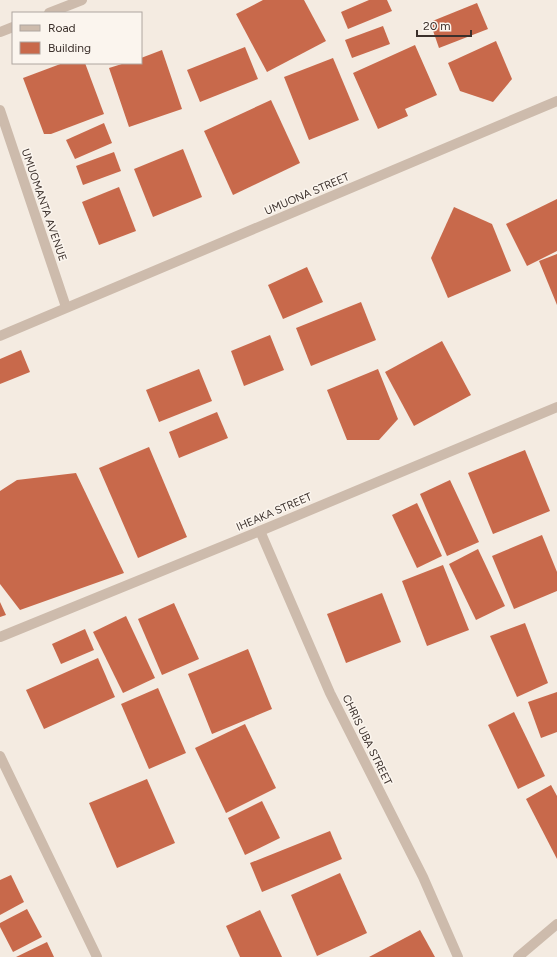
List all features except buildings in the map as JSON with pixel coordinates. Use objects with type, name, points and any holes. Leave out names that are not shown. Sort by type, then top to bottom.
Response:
[{"type":"street","points":[[52,12],[82,0]]},
{"type":"street","points":[[0,32],[12,27]]},
{"type":"street","name":"UMUONA STREET","points":[[0,336],[557,101]]},
{"type":"street","name":"UMUOMANTA AVENUE","points":[[0,110],[66,307]]},
{"type":"street","name":"IHEAKA STREET","points":[[0,637],[557,408]]},
{"type":"street","name":"CHRIS UBA STREET","points":[[260,531],[330,693],[423,877],[458,957]]},
{"type":"street","points":[[0,756],[97,957]]},
{"type":"street","points":[[518,957],[557,924]]}]
